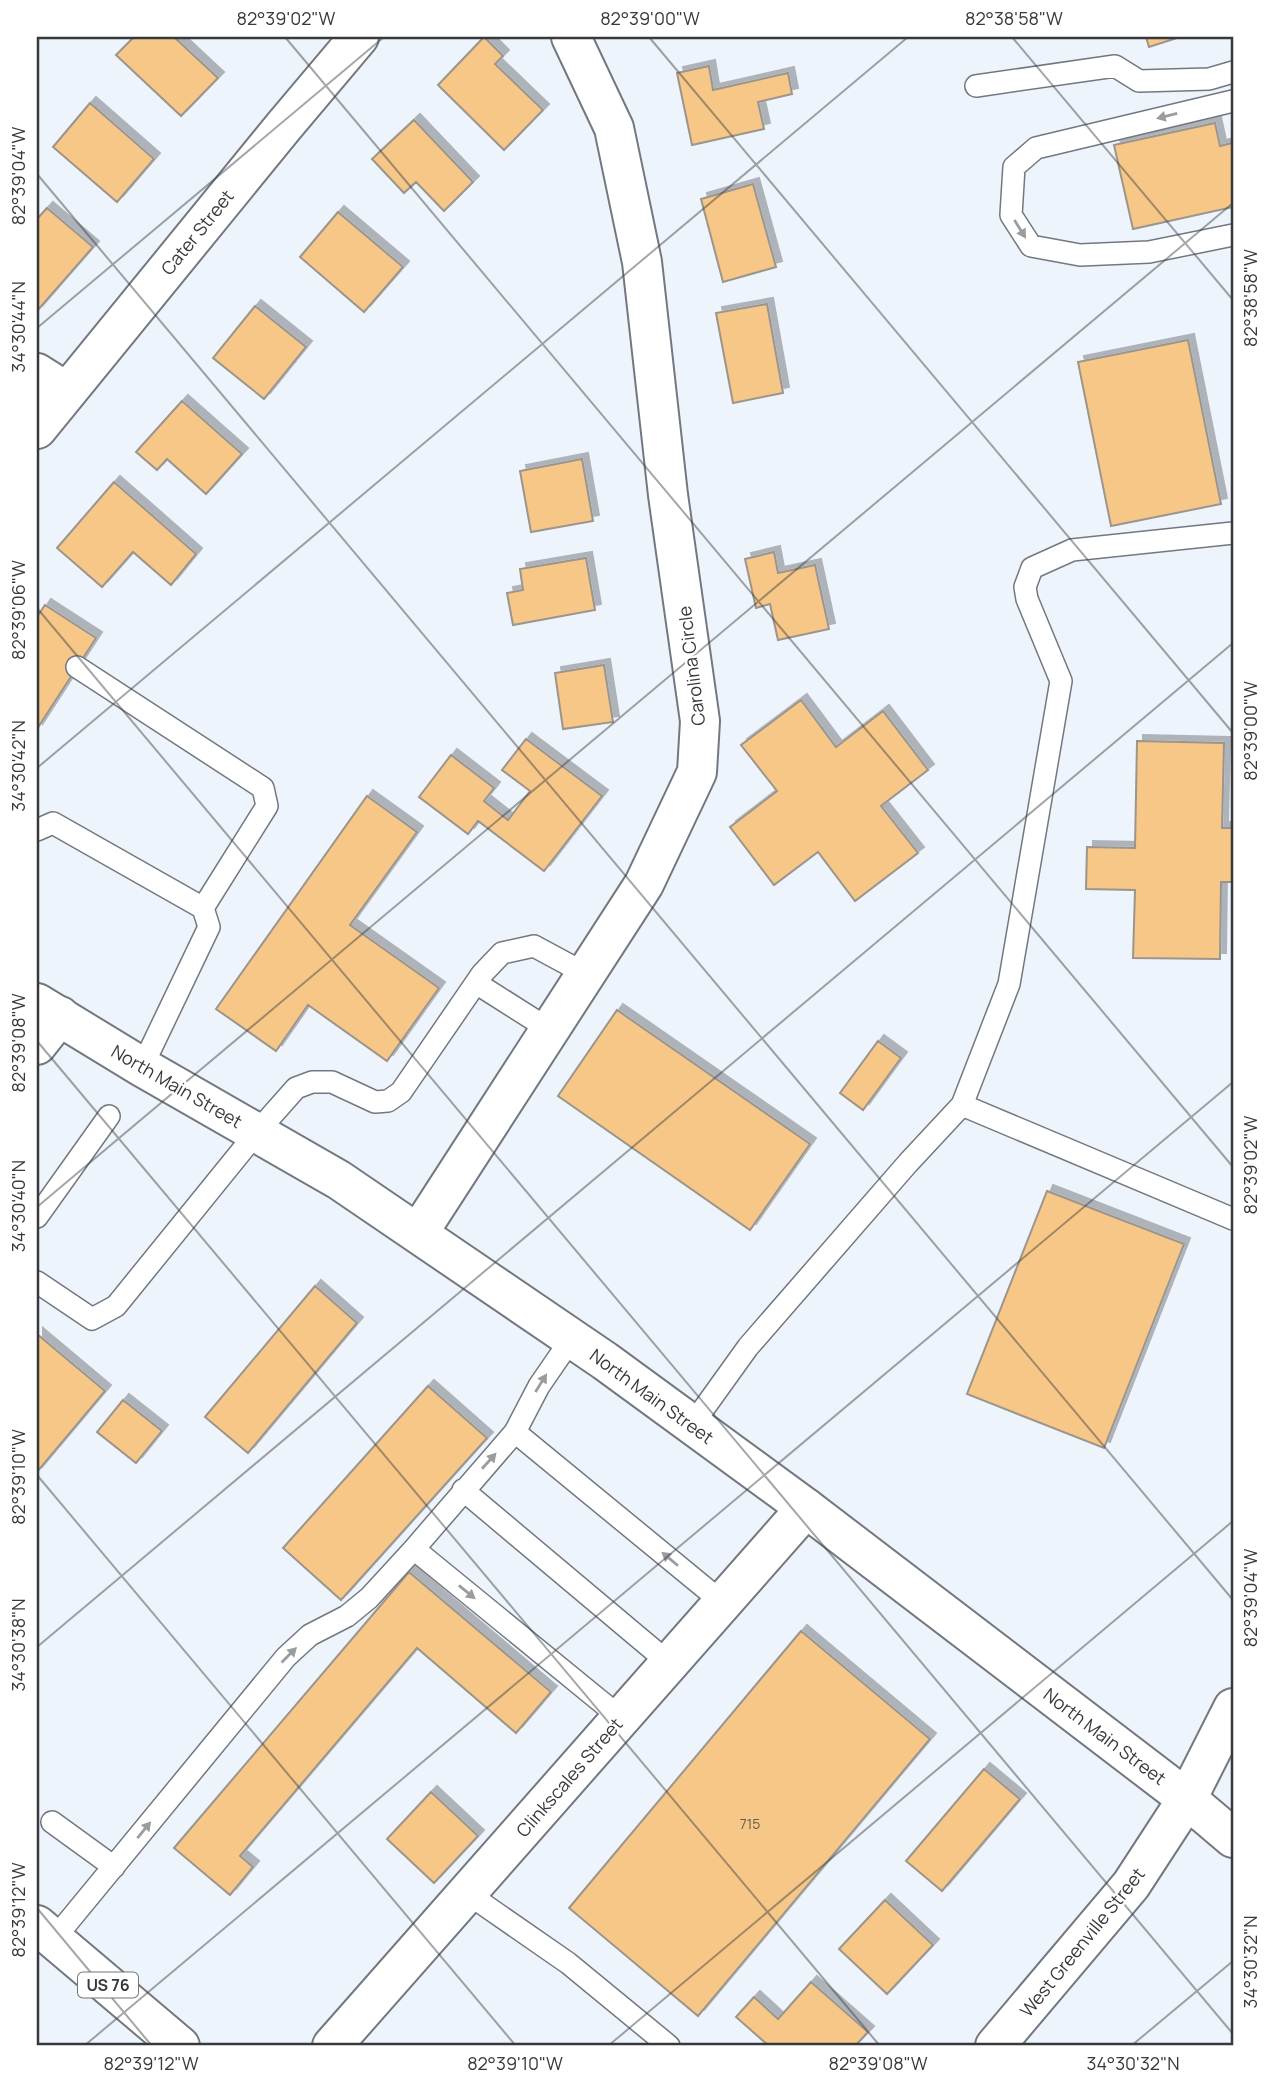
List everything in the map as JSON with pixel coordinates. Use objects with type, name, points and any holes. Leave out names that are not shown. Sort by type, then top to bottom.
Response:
[{"type":"street","name":"Cater Street","points":[[37,429],[52,383],[284,126],[359,37]]},
{"type":"street","name":"Carolina Circle","points":[[419,1232],[644,884],[697,772],[700,721],[668,495],[642,261],[614,128],[571,37]]},
{"type":"street","name":"North Main Street","points":[[44,1021],[142,1067],[339,1180],[419,1232],[572,1338],[806,1508],[1187,1799],[1233,1838]]},
{"type":"street","name":"Clinkscales Street","points":[[332,2046],[806,1508]]},
{"type":"street","name":"West Greenville Street","points":[[995,2046],[1132,1885],[1187,1799],[1233,1708]]},
{"type":"street","name":"US 76","points":[[45,1932],[180,2046]]},
{"type":"lane","points":[[976,86],[1115,66],[1139,81],[1209,79],[1233,72]]},
{"type":"lane","points":[[1233,102],[1037,148],[1014,167],[1011,215],[1031,246],[1080,255],[1149,252],[1233,234]]},
{"type":"lane","points":[[692,1425],[748,1347],[962,1105],[1009,984],[1061,681],[1027,599],[1025,587],[1032,568],[1072,550],[1233,533]]},
{"type":"lane","points":[[77,667],[262,788],[267,806],[203,908]]},
{"type":"lane","points":[[37,830],[53,823],[203,908],[209,927],[142,1067]]},
{"type":"lane","points":[[37,1282],[92,1319],[116,1306],[296,1088],[312,1083],[332,1082],[375,1101],[388,1101],[401,1093],[476,983],[502,953],[534,946],[586,974]]},
{"type":"lane","points":[[476,983],[550,1030]]},
{"type":"lane","points":[[962,1105],[1233,1219]]},
{"type":"lane","points":[[37,1217],[109,1116]]},
{"type":"lane","points":[[45,1932],[114,1867],[286,1657],[310,1635],[347,1616],[369,1598],[414,1549],[515,1432],[539,1386],[572,1338]]},
{"type":"lane","points":[[515,1432],[722,1602]]},
{"type":"lane","points":[[463,1490],[669,1663]]},
{"type":"lane","points":[[414,1549],[621,1718]]},
{"type":"lane","points":[[52,1822],[114,1867]]},
{"type":"lane","points":[[467,1893],[568,1963],[669,2046]]},
{"type":"building","points":[[134,37],[174,37],[218,78],[181,116],[116,55]]},
{"type":"building","points":[[484,37],[503,56],[495,64],[543,110],[504,150],[438,85]]},
{"type":"building","points":[[1146,37],[1180,37],[1149,47]]},
{"type":"building","points":[[709,66],[713,90],[788,73],[792,94],[758,102],[764,129],[692,145],[677,73]]},
{"type":"building","points":[[90,103],[154,159],[117,202],[53,147]]},
{"type":"building","points":[[414,120],[473,182],[444,211],[416,182],[404,193],[372,159]]},
{"type":"building","points":[[1215,123],[1220,146],[1232,143],[1233,147],[1233,207],[1133,229],[1114,145]]},
{"type":"building","points":[[753,184],[776,267],[723,282],[701,199]]},
{"type":"building","points":[[47,208],[93,247],[37,311],[37,219]]},
{"type":"building","points":[[338,212],[403,267],[364,312],[300,257]]},
{"type":"building","points":[[767,304],[783,393],[733,403],[716,313]]},
{"type":"building","points":[[255,306],[306,347],[264,399],[213,358]]},
{"type":"building","points":[[1188,340],[1221,504],[1111,526],[1078,362]]},
{"type":"building","points":[[182,401],[242,454],[206,494],[167,459],[157,470],[136,452]]},
{"type":"building","points":[[582,459],[593,521],[531,532],[520,471]]},
{"type":"building","points":[[114,482],[196,554],[171,585],[133,552],[102,587],[57,548]]},
{"type":"building","points":[[774,552],[778,573],[815,565],[829,629],[778,640],[770,604],[756,608],[745,559]]},
{"type":"building","points":[[586,558],[595,610],[513,625],[507,593],[523,590],[520,569]]},
{"type":"building","points":[[45,605],[96,638],[37,729],[37,617]]},
{"type":"building","points":[[604,665],[613,722],[563,729],[555,673]]},
{"type":"building","points":[[801,700],[836,747],[883,711],[928,770],[881,806],[918,853],[855,901],[818,852],[774,885],[730,827],[777,791],[741,745]]},
{"type":"building","points":[[526,739],[602,796],[544,871],[478,821],[468,834],[419,797],[451,755],[494,788],[484,801],[508,820],[530,791],[502,770]]},
{"type":"building","points":[[1137,741],[1224,743],[1222,828],[1233,828],[1233,882],[1221,882],[1220,959],[1133,958],[1135,890],[1086,889],[1087,847],[1135,848]]},
{"type":"building","points":[[367,796],[417,832],[350,925],[439,988],[387,1061],[308,1005],[276,1051],[216,1009]]},
{"type":"building","points":[[617,1010],[810,1144],[750,1230],[558,1096]]},
{"type":"building","points":[[878,1041],[901,1058],[863,1110],[840,1093]]},
{"type":"building","points":[[1047,1191],[1184,1244],[1104,1448],[967,1394]]},
{"type":"building","points":[[315,1286],[357,1323],[248,1453],[205,1417]]},
{"type":"building","points":[[37,1334],[105,1391],[37,1472]]},
{"type":"building","points":[[428,1386],[487,1438],[341,1600],[283,1548]]},
{"type":"building","points":[[123,1400],[162,1431],[136,1463],[97,1432]]},
{"type":"building","points":[[409,1572],[551,1692],[516,1733],[417,1648],[240,1856],[253,1867],[230,1895],[174,1848]]},
{"type":"building","points":[[801,1631],[930,1739],[698,2016],[569,1908]]},
{"type":"building","points":[[984,1769],[1020,1799],[942,1891],[906,1861]]},
{"type":"building","points":[[431,1792],[478,1836],[434,1883],[387,1839]]},
{"type":"building","points":[[885,1900],[933,1945],[887,1994],[839,1949]]},
{"type":"building","points":[[811,1982],[868,2032],[855,2046],[769,2046],[736,2017],[754,1997],[778,2019]]}]
